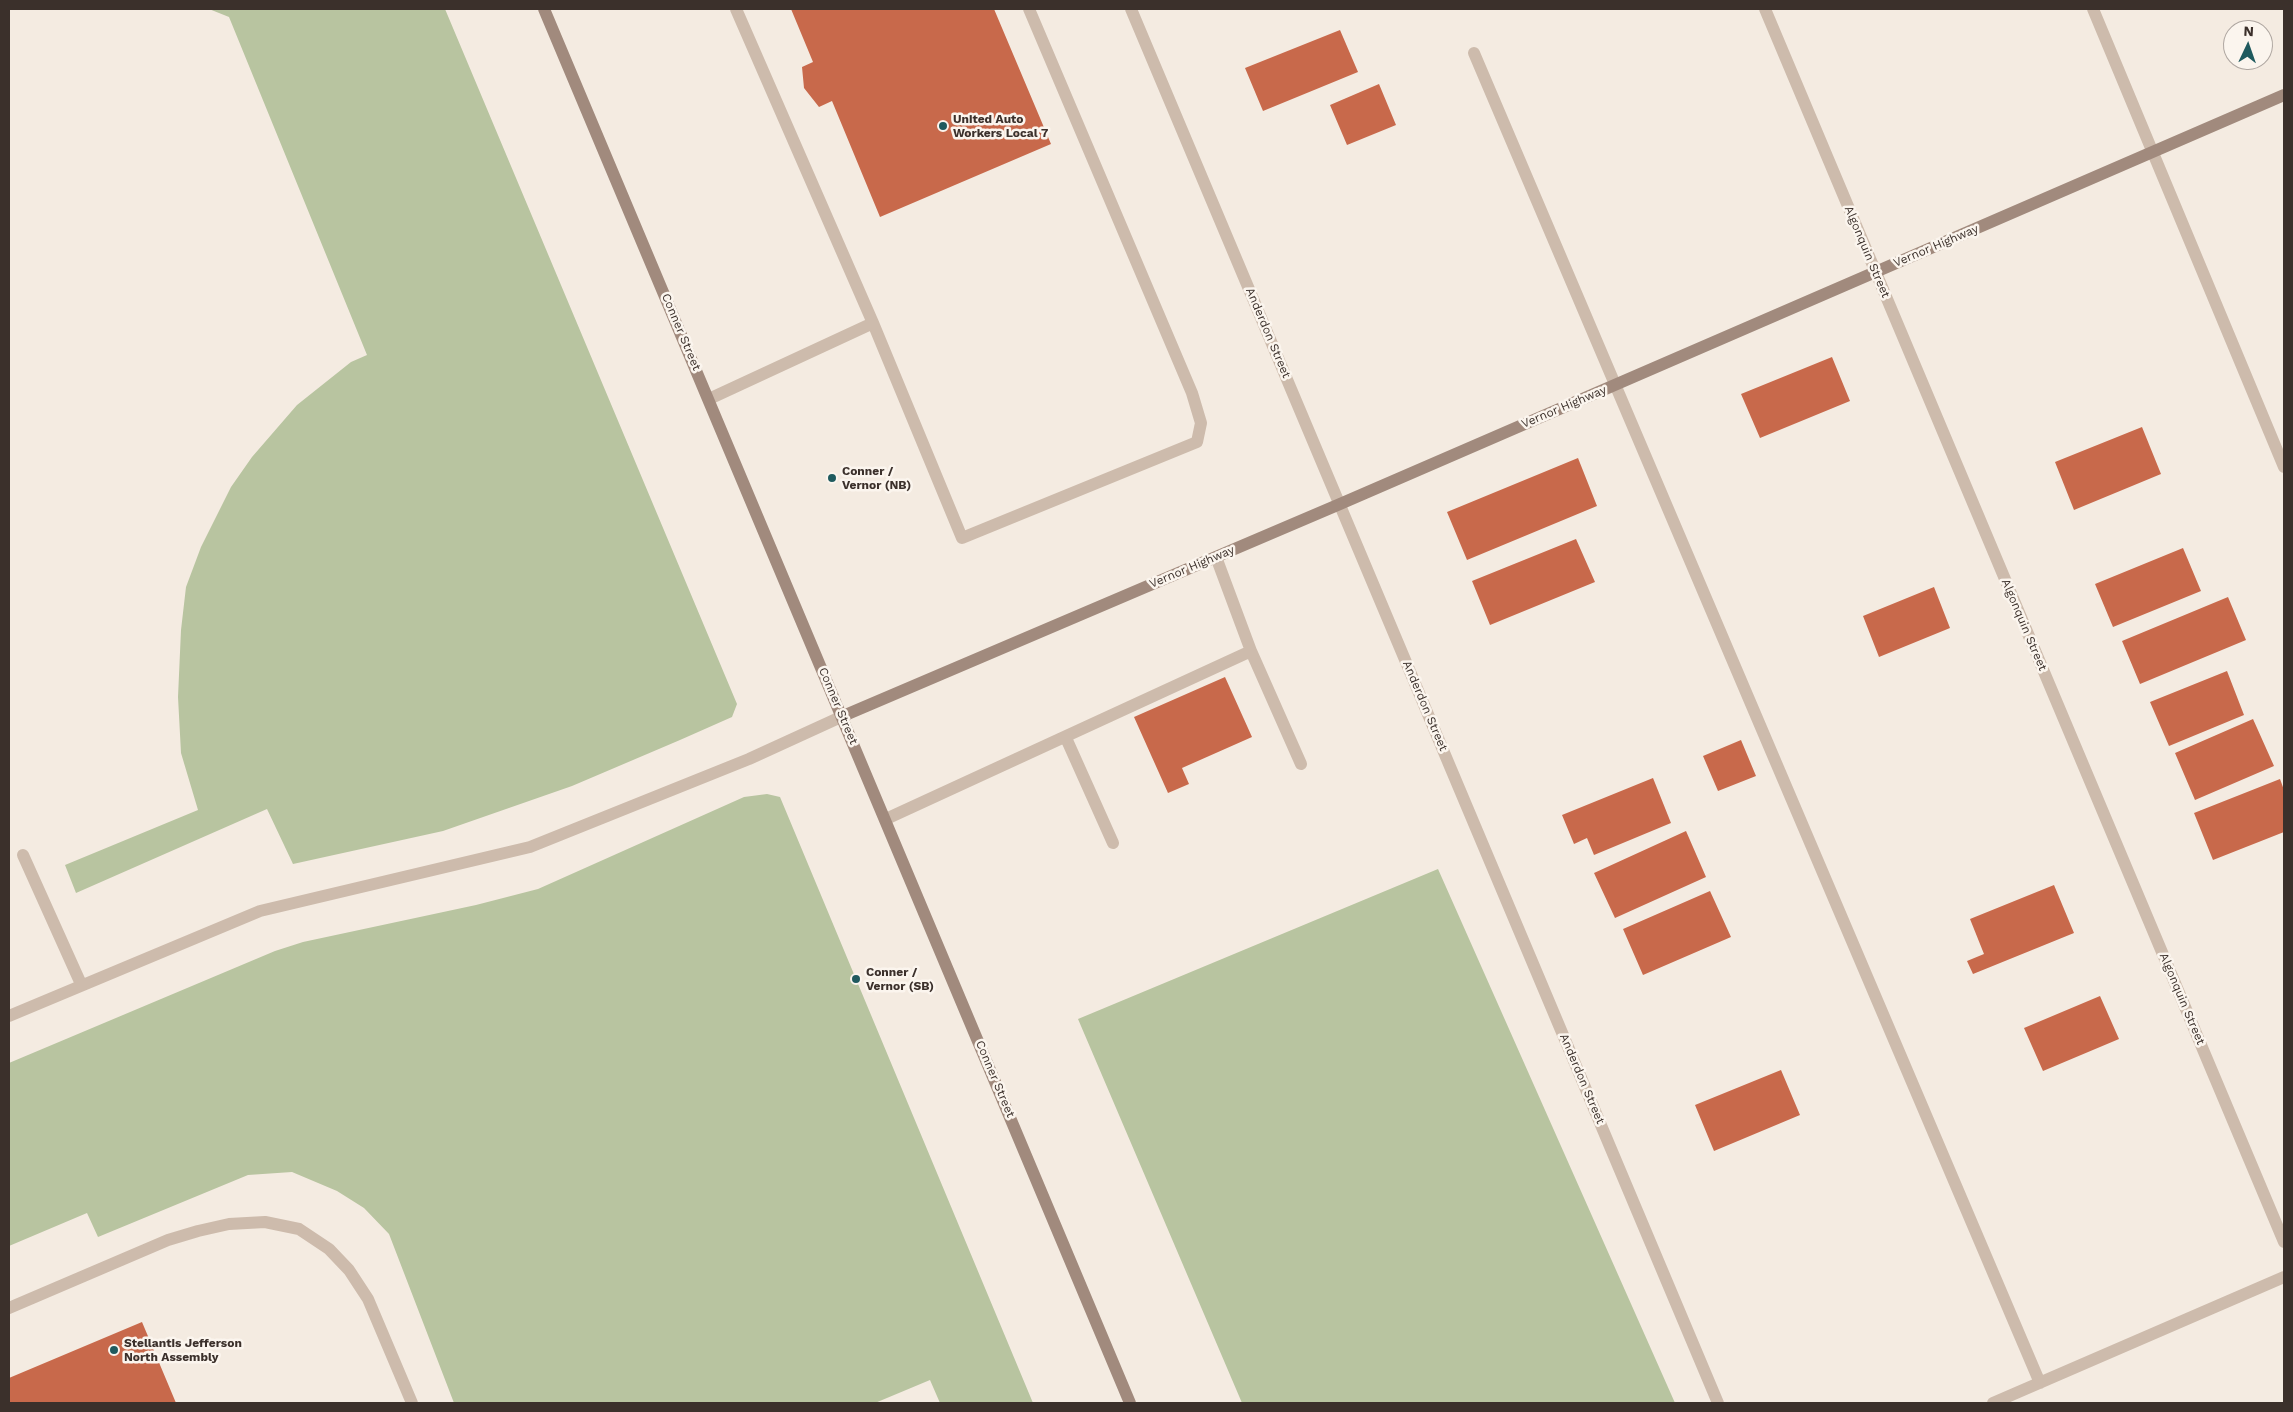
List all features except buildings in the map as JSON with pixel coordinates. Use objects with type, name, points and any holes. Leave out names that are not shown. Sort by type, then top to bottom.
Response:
[{"type":"street","name":"Conner Street","points":[[544,9],[843,716],[1130,1403]]},
{"type":"street","points":[[736,9],[873,323],[962,538],[1196,442],[1201,424],[1192,393],[1030,9]]},
{"type":"street","name":"Anderdon Street","points":[[1131,9],[1718,1403]]},
{"type":"street","name":"Algonquin Street","points":[[1765,9],[2284,1242]]},
{"type":"street","points":[[2093,9],[2284,466]]},
{"type":"street","points":[[1474,53],[2040,1383]]},
{"type":"street","name":"Vernor Highway","points":[[843,716],[1340,504],[2284,95]]},
{"type":"street","points":[[709,399],[873,323]]},
{"type":"street","points":[[1216,557],[1251,651],[1301,764]]},
{"type":"street","points":[[886,819],[1066,738],[1251,651]]},
{"type":"street","points":[[9,1016],[81,984],[260,911],[530,847],[748,759],[843,716]]},
{"type":"street","points":[[1066,738],[1113,843]]},
{"type":"street","points":[[22,855],[81,984]]},
{"type":"street","points":[[9,1308],[168,1240],[198,1231],[229,1224],[265,1222],[299,1230],[329,1249],[349,1270],[368,1299],[412,1403]]},
{"type":"street","points":[[1993,1403],[2284,1277]]},
{"type":"green space","points":[[209,9],[445,9],[737,704],[732,717],[680,740],[572,786],[443,831],[293,864],[267,809],[76,893],[65,865],[198,810],[181,753],[178,697],[181,630],[186,587],[201,547],[231,487],[252,457],[297,405],[351,362],[367,355],[229,17]]},
{"type":"green space","points":[[767,794],[780,797],[1033,1403],[940,1403],[930,1380],[875,1403],[454,1403],[389,1234],[364,1208],[337,1191],[292,1172],[248,1175],[98,1237],[87,1213],[9,1246],[9,1063],[275,951],[303,942],[476,905],[538,889],[744,797]]},
{"type":"green space","points":[[1438,869],[1675,1403],[1242,1403],[1078,1019]]},
{"type":"place","name":"United Auto Workers Local 7","points":[[943,126]]},
{"type":"place","name":"Conner / Vernor (NB)","points":[[832,478]]},
{"type":"place","name":"Conner / Vernor (SB)","points":[[856,979]]},
{"type":"place","name":"Stellantis Jefferson North Assembly","points":[[114,1350]]}]
